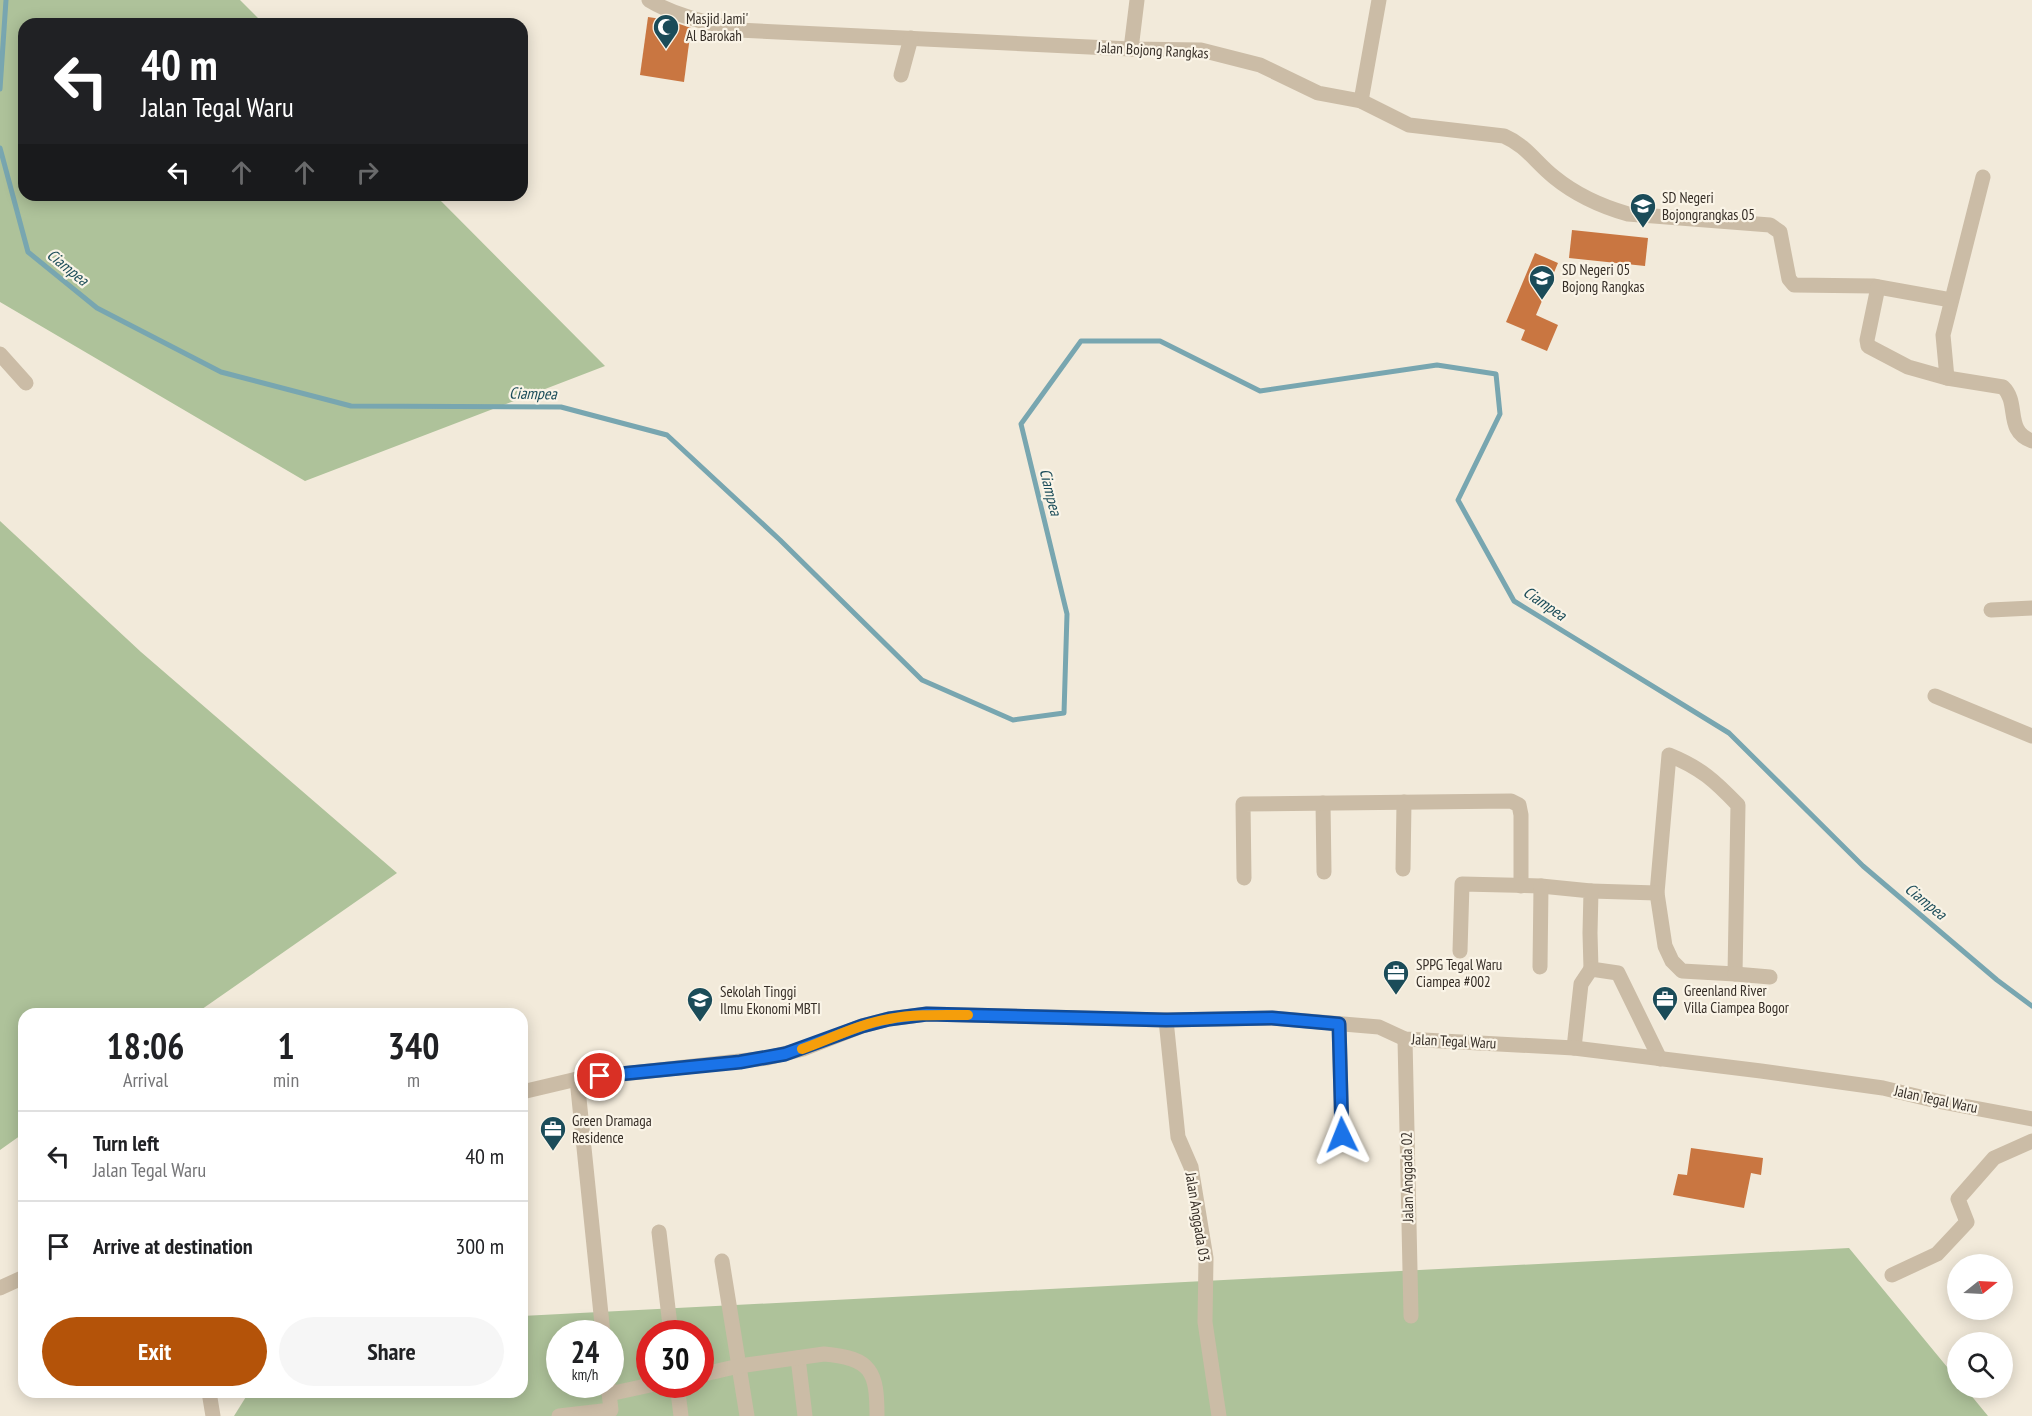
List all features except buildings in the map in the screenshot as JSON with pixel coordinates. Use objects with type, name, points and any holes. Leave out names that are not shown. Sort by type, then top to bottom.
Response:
[{"type":"street","points":[[1131,49],[1137,0]]},
{"type":"street","points":[[1361,101],[1379,0]]},
{"type":"street","name":"Jalan Bojong Rangkas","points":[[655,2],[716,25],[738,30],[1131,49],[1201,50],[1260,65],[1318,93],[1361,101],[1409,125],[1504,136],[1517,142],[1553,176],[1580,195],[1612,210],[1628,214],[1776,227],[1780,232],[1789,279],[1794,285],[1878,287],[1951,300]]},
{"type":"street","points":[[901,75],[911,38]]},
{"type":"street","points":[[1947,378],[1943,335],[1983,177]]},
{"type":"street","points":[[1878,287],[1867,340],[1868,346],[1908,367],[1947,378],[2003,387],[2009,393],[2018,432],[2024,438],[2032,441]]},
{"type":"street","points":[[2,358],[26,383]]},
{"type":"street","points":[[1991,610],[2032,608]]},
{"type":"street","points":[[1935,696],[2032,736]]},
{"type":"street","points":[[1735,974],[1738,805],[1716,782],[1693,765],[1669,755],[1657,893],[1665,946],[1672,961],[1682,971],[1770,977]]},
{"type":"street","points":[[1245,878],[1243,804],[1511,801],[1519,805],[1521,816],[1521,886]]},
{"type":"street","points":[[1403,869],[1404,802]]},
{"type":"street","points":[[1323,803],[1324,872]]},
{"type":"street","points":[[1460,951],[1462,884],[1657,893]]},
{"type":"street","points":[[1540,967],[1541,886]]},
{"type":"street","points":[[1574,1048],[1581,984],[1591,969],[1591,891]]},
{"type":"street","points":[[1591,969],[1618,973],[1660,1059]]},
{"type":"street","name":"Jalan Tegal Waru","points":[[528,1091],[577,1079],[767,1058],[803,1049],[862,1026],[889,1019],[927,1014],[1166,1020],[1272,1018],[1379,1027],[1405,1039],[1574,1048],[1883,1088],[2032,1119]]},
{"type":"street","name":"Jalan Anggada 03","points":[[1166,1020],[1178,1137],[1191,1167],[1206,1258],[1205,1322],[1219,1416]]},
{"type":"street","points":[[1339,1024],[1342,1135]]},
{"type":"street","name":"Jalan Anggada 02","points":[[1405,1039],[1411,1316]]},
{"type":"street","points":[[577,1079],[602,1320]]},
{"type":"street","points":[[1892,1275],[1937,1254],[1967,1222],[1958,1199],[1994,1158],[2032,1141]]},
{"type":"street","points":[[659,1232],[669,1320]]},
{"type":"street","points":[[722,1262],[747,1416]]},
{"type":"street","points":[[0,1288],[18,1280]]},
{"type":"street","points":[[714,1372],[824,1354],[837,1355],[869,1369],[873,1375],[877,1390],[877,1416]]},
{"type":"street","points":[[798,1358],[805,1416]]},
{"type":"street","points":[[210,1398],[213,1416]]},
{"type":"street","points":[[559,1416],[611,1413],[609,1398]]},
{"type":"street","points":[[679,1398],[681,1416]]},
{"type":"green space","points":[[0,0],[240,0],[258,18],[18,18],[18,201],[441,201],[605,366],[305,481],[0,302]]},
{"type":"green space","points":[[0,521],[141,652],[397,873],[204,1008],[18,1008],[18,1137],[0,1150]]},
{"type":"green space","points":[[1849,1248],[1947,1367],[1947,1398],[1973,1398],[1988,1416],[234,1416],[245,1398],[528,1398],[528,1316]]},
{"type":"waterway","name":"Ciampea","points":[[0,89],[6,0]]},
{"type":"waterway","name":"Ciampea","points":[[0,148],[28,252],[97,308],[221,372],[351,406],[561,407],[667,435],[780,540],[922,680],[1013,720],[1064,713],[1067,614],[1021,424],[1081,341],[1160,341],[1260,391],[1437,365],[1496,374],[1500,414],[1458,500],[1514,601],[1729,733],[1863,866],[1997,980],[2032,1006]]},
{"type":"slow traffic","points":[[802,1049],[862,1026],[889,1019],[927,1014],[968,1015]]},
{"type":"place","name":"Masjid Jami' Al Barokah","points":[[666,50]]},
{"type":"place","name":"SD Negeri Bojongrangkas 05","points":[[1643,229]]},
{"type":"place","name":"SD Negeri 05 Bojong Rangkas","points":[[1542,301]]},
{"type":"place","name":"SPPG Tegal Waru Ciampea #002","points":[[1396,996]]},
{"type":"place","name":"Greenland River Villa Ciampea Bogor","points":[[1665,1022]]},
{"type":"place","name":"Sekolah Tinggi Ilmu Ekonomi MBTI","points":[[700,1023]]},
{"type":"place","name":"Green Dramaga Residence","points":[[553,1152]]},
{"type":"route","points":[[600,1076],[740,1062],[785,1054],[862,1026],[889,1019],[927,1014],[1166,1020],[1272,1018],[1339,1024],[1342,1135]]}]
